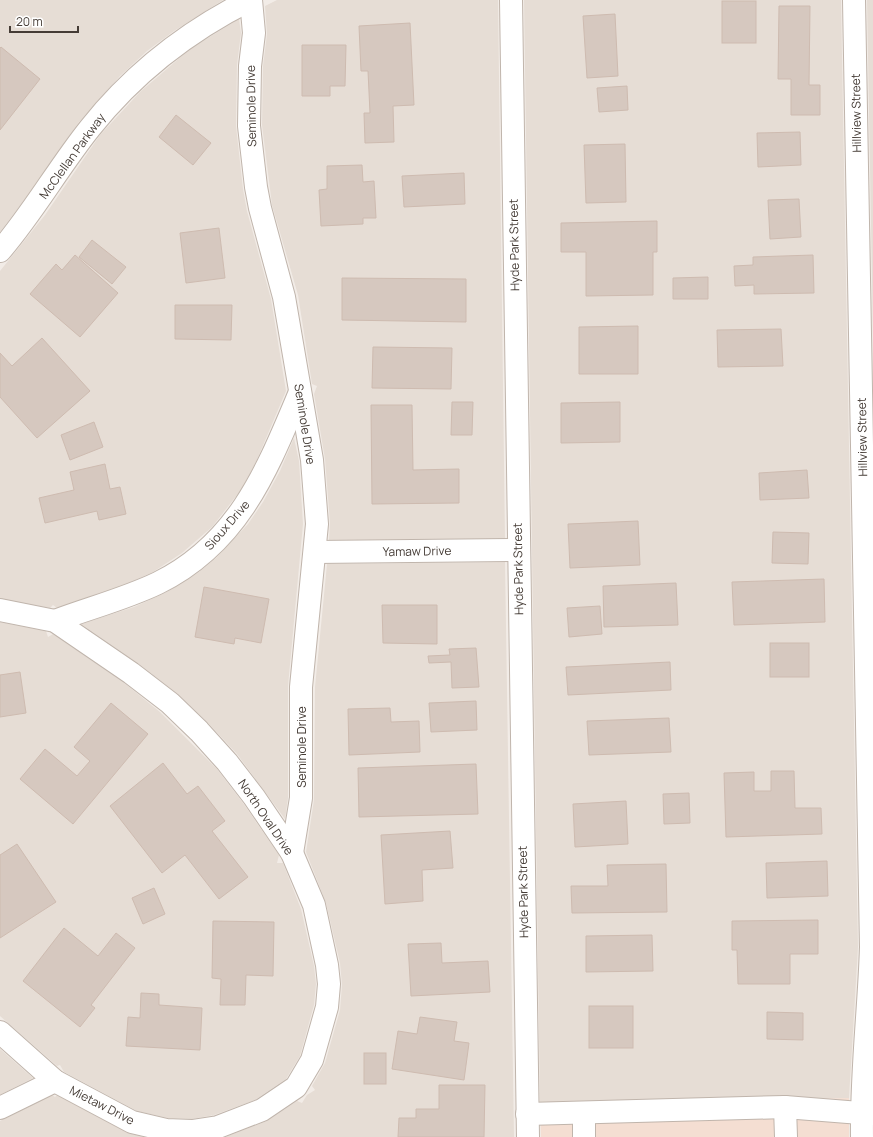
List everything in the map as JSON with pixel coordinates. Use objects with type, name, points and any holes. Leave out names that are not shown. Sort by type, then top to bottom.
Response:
[{"type":"street","name":"McClellan Parkway","points":[[0,252],[34,208],[90,128],[130,84],[156,59],[182,40],[219,16],[250,0]]},
{"type":"street","name":"Seminole Drive","points":[[250,0],[254,33],[250,66],[249,126],[256,188],[284,297],[312,460],[317,524],[301,687],[301,798],[292,853]]},
{"type":"street","name":"Hyde Park Street","points":[[511,0],[518,550],[528,1137]]},
{"type":"street","name":"Hillview Street","points":[[854,0],[871,947],[867,1113],[862,1137]]},
{"type":"street","name":"Sioux Drive","points":[[55,621],[130,596],[160,582],[191,562],[207,549],[238,516],[252,496],[268,467],[300,392]]},
{"type":"street","name":"Yamaw Drive","points":[[315,552],[518,550]]},
{"type":"street","points":[[0,610],[55,621]]},
{"type":"street","name":"North Oval Drive","points":[[55,621],[131,673],[170,703],[199,731],[227,762],[254,797],[292,853],[314,905],[327,965],[329,984],[327,1007],[312,1060],[296,1087]]},
{"type":"street","points":[[0,1032],[55,1081]]},
{"type":"street","name":"Mietaw Drive","points":[[0,1108],[55,1081],[132,1122],[166,1130],[192,1131],[218,1127],[262,1110],[296,1087]]},
{"type":"street","points":[[784,1107],[786,1137]]},
{"type":"street","points":[[527,1114],[784,1107],[867,1113]]},
{"type":"street","points":[[584,1113],[584,1137]]},
{"type":"shaded area","points":[[0,0],[223,0],[174,31],[147,51],[120,76],[79,122],[0,232]]},
{"type":"shaded area","points":[[277,0],[498,0],[505,539],[329,540],[330,523],[325,459],[314,394],[317,386],[312,384],[298,295],[272,205],[262,125],[263,66],[267,34],[265,6]]},
{"type":"shaded area","points":[[524,0],[841,0],[858,947],[849,1098],[540,1105]]},
{"type":"shaded area","points":[[867,0],[873,0],[873,337]]},
{"type":"shaded area","points":[[239,19],[241,33],[237,65],[236,126],[243,189],[247,211],[271,299],[286,391],[256,462],[241,490],[212,527],[182,553],[153,572],[125,585],[57,608],[53,605],[50,608],[0,599],[0,271],[45,215],[100,135],[140,92],[190,49]]},
{"type":"shaded area","points":[[294,438],[299,461],[303,524],[288,686],[288,798],[285,819],[237,754],[179,695],[139,664],[81,624],[134,607],[165,593],[199,572],[216,558],[248,524],[263,502],[280,471]]},
{"type":"shaded area","points":[[505,562],[514,1137],[225,1137],[267,1121],[297,1101],[302,1103],[307,1095],[315,1090],[312,1086],[325,1063],[340,1010],[342,985],[340,963],[326,903],[306,852],[314,800],[315,687],[327,564]]},
{"type":"shaded area","points":[[0,622],[46,631],[48,637],[53,634],[123,682],[160,712],[217,769],[243,803],[279,855],[277,863],[283,863],[301,909],[314,966],[316,984],[314,1005],[300,1056],[286,1079],[255,1100],[214,1115],[192,1119],[168,1118],[137,1111],[64,1072],[60,1065],[57,1066],[0,1016]]},
{"type":"shaded area","points":[[0,1049],[33,1078],[0,1095]]},
{"type":"shaded area","points":[[52,1095],[55,1097],[57,1095],[128,1133],[144,1137],[0,1137],[0,1121]]},
{"type":"shaded area","points":[[849,1098],[849,1137],[541,1137],[540,1105]]},
{"type":"building","points":[[722,1],[756,1],[756,43],[722,43]]},
{"type":"building","points":[[779,6],[810,6],[809,85],[820,85],[820,115],[791,115],[791,79],[778,79]]},
{"type":"building","points":[[615,14],[618,76],[587,78],[583,16]]},
{"type":"building","points":[[410,23],[414,105],[393,106],[394,142],[365,143],[364,113],[370,113],[368,71],[361,71],[359,26]]},
{"type":"building","points":[[302,45],[346,45],[345,86],[330,86],[330,96],[302,96]]},
{"type":"building","points":[[1,47],[40,79],[0,130],[0,48]]},
{"type":"building","points":[[627,86],[628,110],[599,112],[597,88]]},
{"type":"building","points":[[176,115],[211,143],[193,165],[159,137]]},
{"type":"building","points":[[800,132],[801,165],[758,167],[757,133]]},
{"type":"building","points":[[625,144],[626,202],[586,203],[584,145]]},
{"type":"building","points":[[362,165],[363,182],[374,181],[376,218],[363,218],[363,224],[321,226],[319,190],[327,189],[327,166]]},
{"type":"building","points":[[464,173],[465,204],[404,207],[402,176]]},
{"type":"building","points":[[799,199],[801,237],[770,239],[768,200]]},
{"type":"building","points":[[657,221],[657,252],[653,252],[653,295],[586,296],[586,252],[561,252],[561,223]]},
{"type":"building","points":[[219,228],[225,278],[186,283],[180,233]]},
{"type":"building","points":[[92,240],[126,267],[112,284],[79,257]]},
{"type":"building","points":[[75,255],[118,293],[80,337],[30,294],[56,264],[62,270]]},
{"type":"building","points":[[813,255],[814,293],[754,294],[754,285],[735,286],[734,266],[753,265],[753,257]]},
{"type":"building","points":[[708,277],[708,299],[673,299],[673,278]]},
{"type":"building","points":[[342,278],[466,279],[466,322],[342,320]]},
{"type":"building","points":[[175,305],[232,305],[231,340],[175,339]]},
{"type":"building","points":[[638,326],[638,374],[579,374],[579,327]]},
{"type":"building","points":[[781,329],[783,366],[718,367],[717,330]]},
{"type":"building","points":[[42,338],[90,391],[37,438],[0,397],[0,353],[12,366]]},
{"type":"building","points":[[373,347],[452,348],[451,389],[372,388]]},
{"type":"building","points":[[452,402],[473,402],[472,435],[451,435]]},
{"type":"building","points":[[620,402],[620,442],[561,443],[561,403]]},
{"type":"building","points":[[371,405],[412,405],[413,470],[459,469],[459,503],[372,504]]},
{"type":"building","points":[[94,422],[103,447],[70,460],[61,435]]},
{"type":"building","points":[[105,464],[110,489],[120,487],[126,514],[99,520],[97,511],[45,523],[39,498],[74,490],[70,472]]},
{"type":"building","points":[[807,470],[809,498],[760,500],[759,473]]},
{"type":"building","points":[[638,521],[640,565],[570,568],[568,524]]},
{"type":"building","points":[[773,532],[809,533],[808,564],[772,563]]},
{"type":"building","points":[[824,579],[825,622],[734,625],[732,582]]},
{"type":"building","points":[[676,583],[678,625],[604,627],[603,586]]},
{"type":"building","points":[[204,587],[269,599],[261,643],[235,638],[234,644],[195,637]]},
{"type":"building","points":[[382,605],[437,605],[437,644],[383,643]]},
{"type":"building","points":[[600,606],[602,634],[569,637],[567,608]]},
{"type":"building","points":[[770,643],[809,643],[809,677],[770,677]]},
{"type":"building","points":[[476,648],[479,687],[452,688],[451,662],[429,663],[428,656],[450,655],[449,649]]},
{"type":"building","points":[[670,662],[671,690],[568,695],[566,667]]},
{"type":"building","points":[[20,672],[26,713],[0,717],[0,675]]},
{"type":"building","points":[[476,701],[477,730],[431,732],[429,703]]},
{"type":"building","points":[[111,703],[148,734],[73,824],[20,779],[45,749],[77,776],[90,761],[74,747]]},
{"type":"building","points":[[390,708],[391,722],[419,721],[420,752],[349,755],[348,709]]},
{"type":"building","points":[[669,718],[671,752],[589,755],[587,721]]},
{"type":"building","points":[[163,763],[187,794],[198,786],[225,821],[212,831],[248,877],[219,899],[185,855],[162,873],[110,806]]},
{"type":"building","points":[[476,764],[478,814],[359,817],[358,768]]},
{"type":"building","points":[[771,771],[794,771],[795,808],[821,808],[822,834],[726,837],[724,773],[754,772],[754,791],[771,791]]},
{"type":"building","points":[[689,793],[690,823],[664,824],[663,794]]},
{"type":"building","points":[[626,801],[628,844],[575,847],[573,804]]},
{"type":"building","points":[[450,831],[453,868],[422,870],[423,901],[385,904],[381,835]]},
{"type":"building","points":[[17,844],[56,902],[0,938],[0,855]]},
{"type":"building","points":[[827,861],[828,896],[767,898],[766,863]]},
{"type":"building","points":[[666,864],[667,912],[572,913],[571,886],[608,886],[607,865]]},
{"type":"building","points":[[154,888],[165,914],[143,924],[132,898]]},
{"type":"building","points":[[818,920],[818,954],[790,954],[790,984],[738,984],[737,950],[732,950],[732,921]]},
{"type":"building","points":[[213,921],[274,922],[273,976],[246,975],[245,1005],[220,1005],[221,979],[212,978]]},
{"type":"building","points":[[64,928],[98,956],[116,933],[135,948],[91,1005],[95,1008],[80,1027],[23,981]]},
{"type":"building","points":[[652,935],[653,971],[586,972],[586,936]]},
{"type":"building","points":[[441,943],[442,963],[488,961],[490,992],[411,996],[408,944]]},
{"type":"building","points":[[141,993],[159,994],[159,1005],[202,1008],[200,1050],[126,1046],[128,1017],[140,1018]]},
{"type":"building","points":[[589,1006],[633,1006],[633,1048],[589,1048]]},
{"type":"building","points":[[767,1012],[803,1013],[803,1040],[767,1039]]},
{"type":"building","points":[[420,1017],[457,1022],[454,1041],[469,1043],[464,1080],[392,1069],[398,1031],[417,1034]]},
{"type":"building","points":[[364,1053],[386,1053],[386,1084],[364,1084]]},
{"type":"building","points":[[439,1085],[485,1085],[484,1137],[398,1137],[399,1118],[416,1118],[416,1109],[439,1109]]}]
